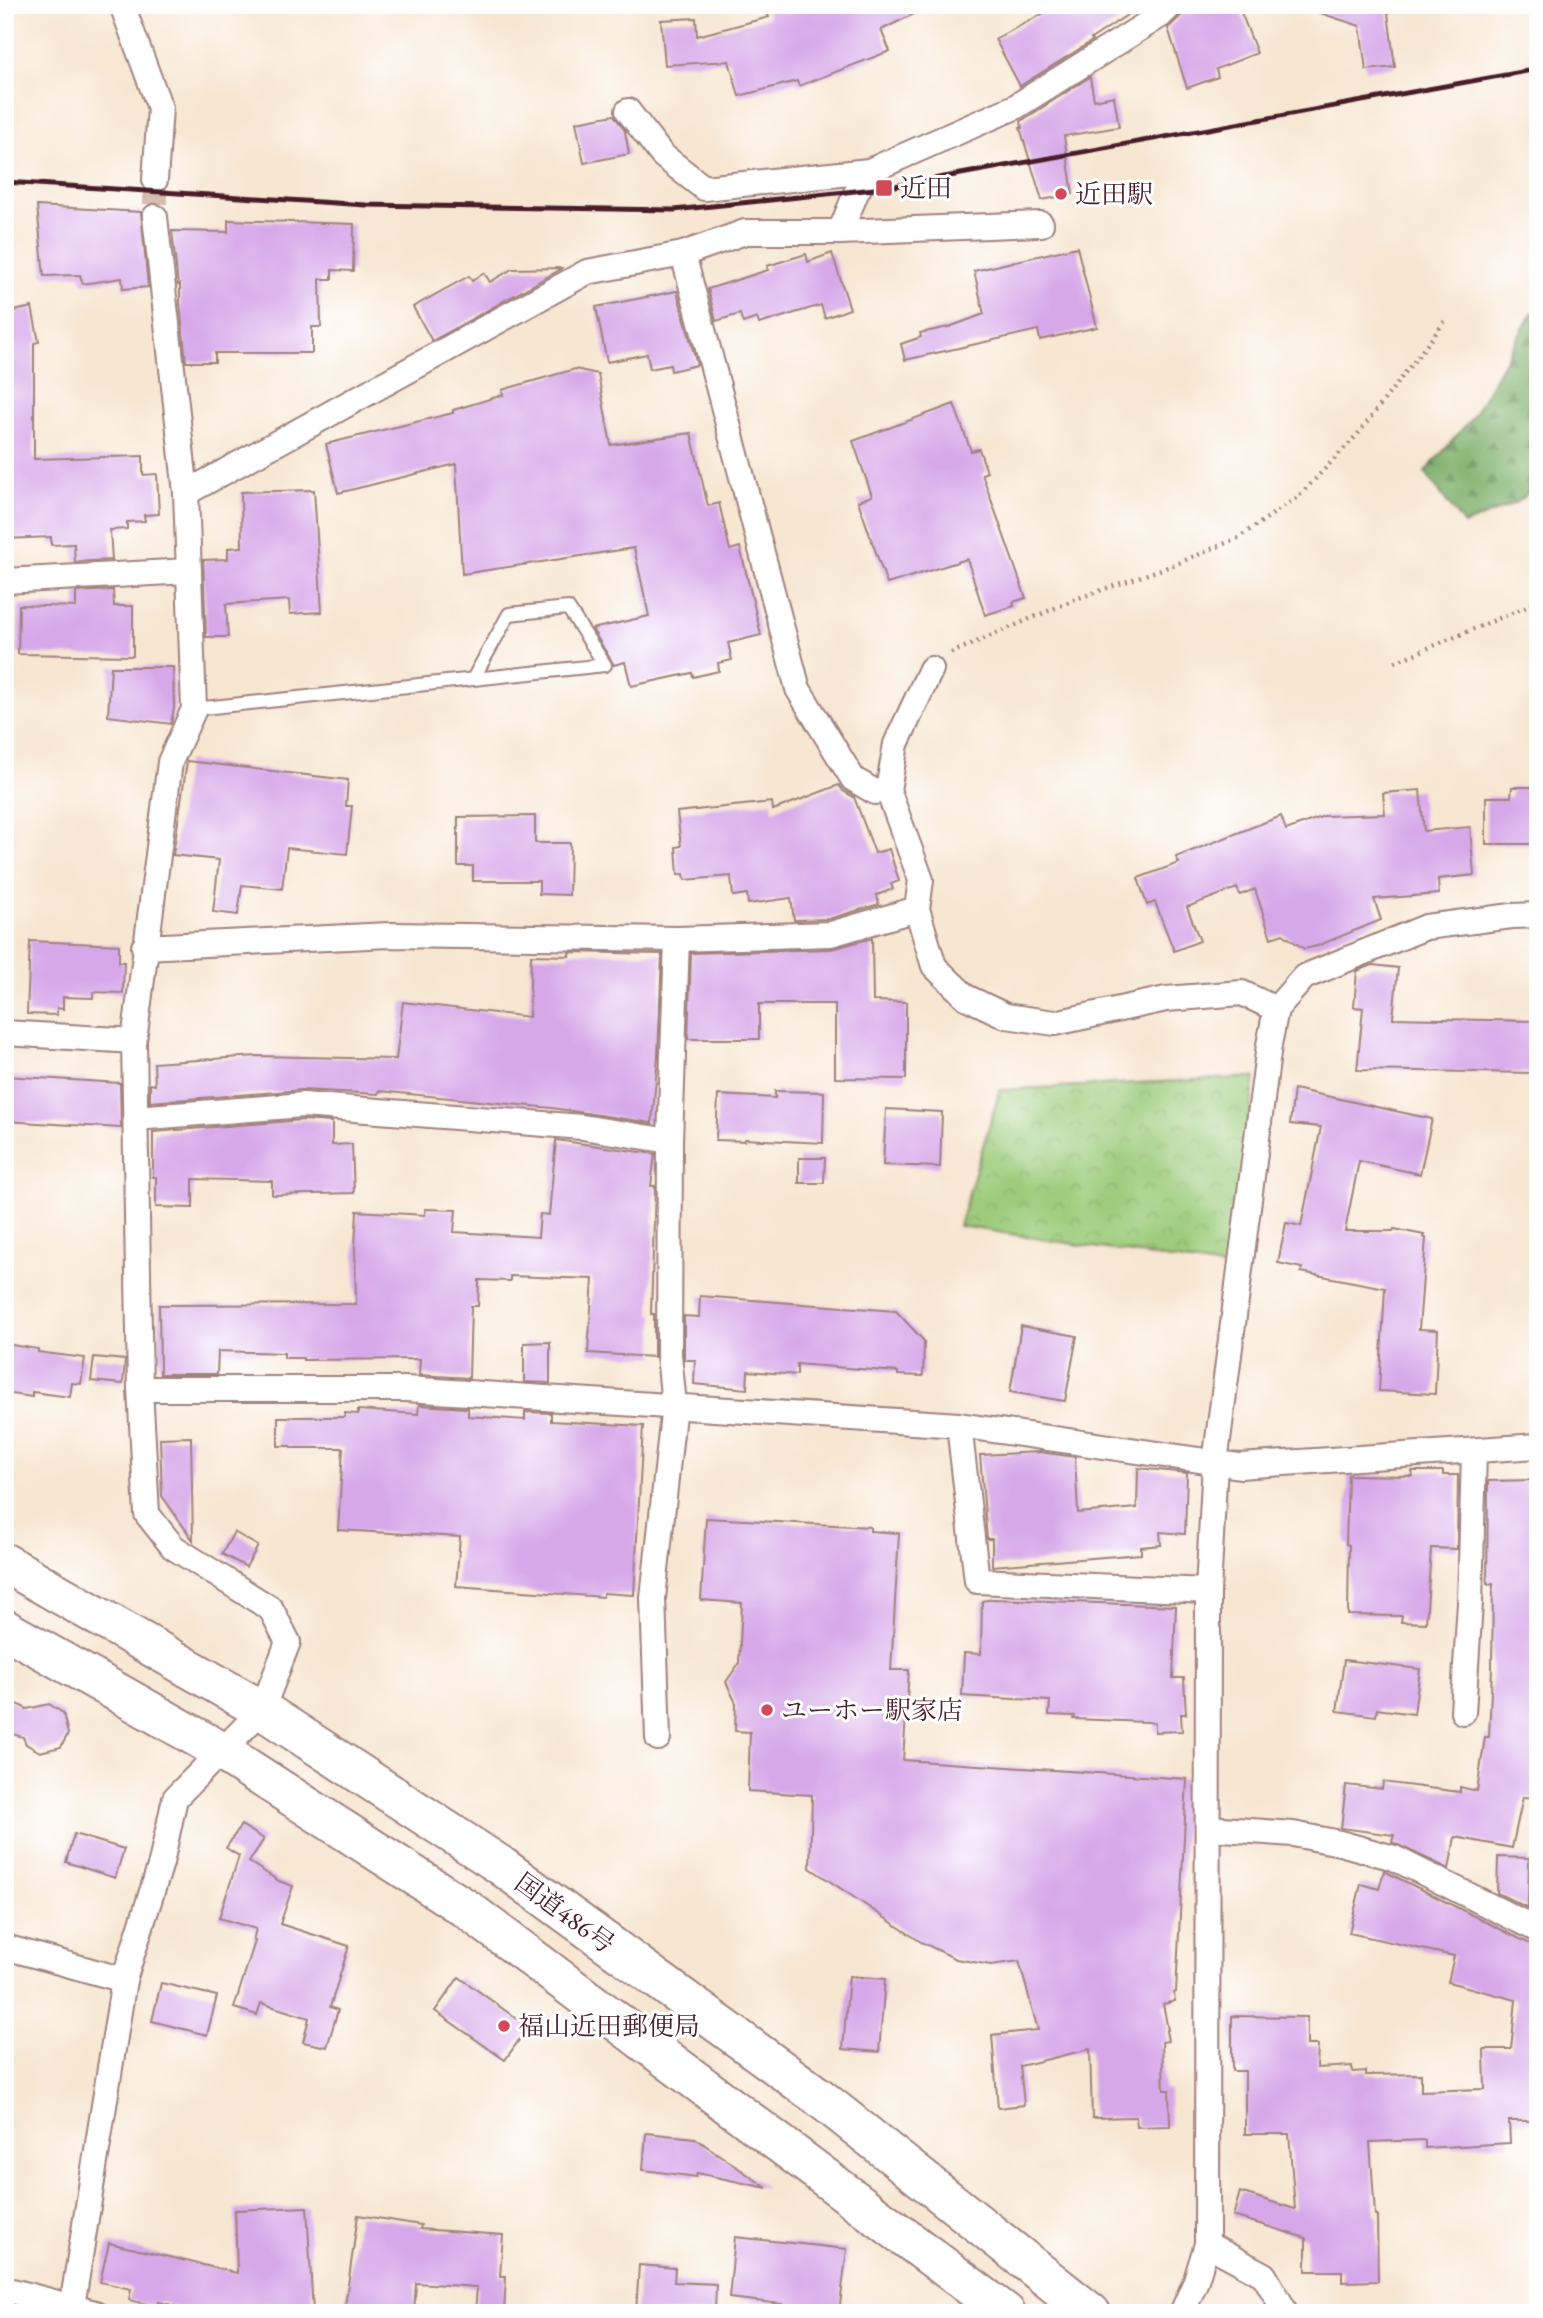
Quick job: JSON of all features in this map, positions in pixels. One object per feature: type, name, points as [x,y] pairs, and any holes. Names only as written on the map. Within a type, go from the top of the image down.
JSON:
[{"type":"highway","name":"国道486号","points":[[5,1563],[262,1710],[500,1865],[819,2097],[1091,2313]]},
{"type":"highway","name":"国道486号","points":[[5,1629],[221,1751],[468,1910],[1006,2313]]},
{"type":"street","points":[[122,5],[160,108],[155,180]]},
{"type":"street","points":[[628,111],[662,155],[704,188],[869,171],[1016,107],[1161,15],[1171,5]]},
{"type":"street","points":[[840,232],[856,193],[869,171]]},
{"type":"street","points":[[5,2289],[80,2310],[124,1980],[161,1863],[175,1798],[262,1710],[288,1642],[271,1609],[173,1547],[147,1514],[140,1389],[134,1041],[170,762],[194,709],[186,493],[155,217]]},
{"type":"street","points":[[186,493],[587,272],[683,254],[745,232],[840,232],[1041,223]]},
{"type":"street","points":[[683,254],[798,689],[853,779],[875,792],[888,790]]},
{"type":"street","points":[[5,581],[189,571]]},
{"type":"street","points":[[931,669],[896,744],[888,790],[921,880],[917,909],[934,966],[966,997],[1006,1016],[1055,1023],[1166,999],[1242,993],[1276,1009]]},
{"type":"street","points":[[145,947],[389,935],[677,939],[831,934],[917,909]]},
{"type":"street","points":[[1182,2313],[1207,2244],[1209,1591],[1216,1463],[1269,1045],[1276,1009],[1304,977],[1426,927],[1538,915]]},
{"type":"street","points":[[658,1738],[653,1598],[674,1405],[669,1355],[670,1141],[677,939]]},
{"type":"street","points":[[5,1033],[134,1041]]},
{"type":"street","points":[[135,1118],[303,1105],[582,1127],[670,1141]]},
{"type":"street","points":[[140,1389],[406,1389],[960,1424],[1240,1466],[1538,1446]]},
{"type":"street","points":[[960,1424],[977,1581],[1209,1591]]},
{"type":"street","points":[[1464,1712],[1474,1451]]},
{"type":"street","points":[[1208,1828],[1293,1834],[1340,1843],[1394,1858],[1538,1930]]},
{"type":"street","points":[[5,1947],[124,1980]]},
{"type":"street","points":[[1207,2244],[1264,2275],[1286,2313]]},
{"type":"lane","points":[[194,709],[605,665],[568,608],[509,614],[473,679]]},
{"type":"path","points":[[931,669],[954,650],[1076,599],[1175,564],[1238,538],[1299,496],[1350,443],[1444,321]]},
{"type":"path","points":[[1395,662],[1538,602]]},
{"type":"green space","points":[[1538,312],[1538,484],[1516,503],[1464,525],[1425,472],[1472,418],[1532,313]]},
{"type":"green space","points":[[1255,1077],[1229,1268],[959,1226],[1000,1090]]},
{"type":"building","points":[[764,5],[932,5],[881,30],[890,51],[799,86],[797,81],[739,96],[729,61],[665,65],[661,20],[696,18],[697,36],[769,17]]},
{"type":"building","points":[[1059,5],[1142,5],[1091,39],[1092,41],[1020,86],[995,39]]},
{"type":"building","points":[[1185,5],[1238,5],[1257,53],[1216,69],[1218,77],[1187,88],[1168,28],[1182,15]]},
{"type":"building","points":[[1311,5],[1387,5],[1395,67],[1366,70],[1360,26],[1311,10]]},
{"type":"building","points":[[1090,77],[1094,100],[1114,96],[1119,127],[1064,136],[1073,194],[1042,200],[1020,128],[1021,121]]},
{"type":"building","points":[[614,115],[625,131],[629,154],[584,163],[576,122]]},
{"type":"building","points":[[37,206],[141,212],[148,287],[123,289],[122,278],[83,284],[80,275],[44,276]]},
{"type":"building","points":[[228,220],[354,224],[353,271],[332,270],[332,279],[320,279],[321,327],[312,327],[312,353],[215,353],[215,362],[186,362],[180,284],[178,285],[172,231],[228,232]]},
{"type":"building","points":[[1077,247],[1097,327],[1040,340],[1038,330],[905,360],[901,344],[921,337],[920,333],[949,327],[984,314],[974,271]]},
{"type":"building","points":[[832,253],[850,309],[825,318],[821,305],[759,324],[757,318],[743,323],[740,314],[716,321],[708,289],[768,270],[767,266],[806,254],[808,262]]},
{"type":"building","points":[[563,268],[432,341],[413,307],[469,276],[472,281],[484,273],[490,282],[512,269]]},
{"type":"building","points":[[677,291],[697,365],[671,371],[670,365],[650,369],[647,354],[607,362],[596,307]]},
{"type":"building","points":[[32,307],[39,342],[34,343],[34,459],[143,456],[143,475],[157,474],[159,514],[144,515],[145,521],[127,522],[127,529],[110,530],[112,560],[75,562],[74,544],[51,545],[51,537],[5,539],[5,313]]},
{"type":"building","points":[[575,369],[598,374],[611,445],[691,433],[708,506],[719,503],[730,550],[740,547],[761,635],[728,643],[732,660],[718,663],[719,671],[693,677],[692,673],[631,686],[625,662],[614,665],[592,629],[649,616],[634,548],[462,574],[456,464],[338,493],[326,444],[453,413],[453,410],[503,395],[502,390]]},
{"type":"building","points":[[954,404],[971,451],[979,449],[987,472],[982,474],[1026,598],[1013,602],[1014,606],[985,615],[967,559],[887,584],[858,501],[872,496],[853,441]]},
{"type":"building","points":[[314,490],[322,612],[290,614],[289,600],[226,604],[228,637],[206,637],[203,560],[228,559],[228,548],[242,547],[241,492]]},
{"type":"building","points":[[113,590],[114,606],[133,606],[133,656],[18,654],[19,605],[76,607],[76,592]]},
{"type":"building","points":[[111,667],[173,667],[174,708],[171,724],[108,716]]},
{"type":"building","points":[[187,761],[348,780],[346,806],[352,806],[347,854],[287,848],[282,889],[242,885],[238,915],[213,912],[219,860],[173,855]]},
{"type":"building","points":[[839,785],[843,791],[854,797],[875,853],[889,849],[899,881],[891,884],[893,889],[877,895],[879,904],[829,919],[794,920],[791,898],[748,904],[747,894],[733,896],[731,876],[685,880],[684,874],[678,875],[676,847],[681,846],[677,812],[772,802],[773,810]]},
{"type":"building","points":[[1512,787],[1538,787],[1538,844],[1486,844],[1486,797],[1511,797]]},
{"type":"building","points":[[1420,790],[1424,831],[1470,827],[1474,875],[1438,879],[1439,894],[1374,899],[1381,920],[1304,949],[1283,934],[1271,938],[1255,889],[1240,895],[1237,888],[1187,907],[1200,941],[1174,951],[1155,902],[1147,905],[1138,878],[1179,863],[1176,857],[1281,816],[1286,830],[1324,816],[1385,814],[1383,793]]},
{"type":"building","points":[[535,816],[535,843],[570,843],[569,895],[539,894],[539,881],[473,881],[473,866],[458,866],[458,817]]},
{"type":"building","points":[[872,938],[873,1001],[906,1002],[906,1079],[835,1078],[835,1004],[759,1004],[759,1039],[688,1039],[691,953],[831,949]]},
{"type":"building","points":[[30,941],[119,945],[119,962],[124,962],[123,993],[93,992],[93,998],[63,997],[63,1009],[57,1008],[57,1015],[27,1014]]},
{"type":"building","points":[[569,952],[662,954],[652,1123],[552,1108],[379,1091],[378,1094],[302,1090],[150,1102],[150,1084],[155,1085],[154,1063],[257,1056],[396,1059],[403,1002],[529,1017],[531,955],[569,956]]},
{"type":"building","points":[[1373,965],[1398,968],[1393,1018],[1538,1021],[1538,1073],[1357,1070],[1363,1008],[1354,1007],[1357,971]]},
{"type":"building","points":[[5,1076],[120,1083],[121,1128],[5,1121]]},
{"type":"building","points":[[1294,1089],[1432,1119],[1420,1174],[1359,1161],[1345,1231],[1394,1229],[1424,1235],[1426,1238],[1419,1329],[1438,1330],[1435,1394],[1379,1391],[1385,1288],[1301,1272],[1302,1268],[1278,1263],[1286,1223],[1301,1226],[1321,1127],[1290,1124]]},
{"type":"building","points":[[775,1091],[824,1092],[823,1143],[716,1140],[718,1095],[775,1098]]},
{"type":"building","points":[[886,1109],[942,1112],[940,1167],[883,1165]]},
{"type":"building","points":[[303,1120],[332,1122],[332,1145],[352,1144],[354,1193],[272,1195],[272,1181],[193,1179],[193,1208],[156,1207],[153,1132]]},
{"type":"building","points":[[556,1140],[655,1154],[651,1186],[655,1186],[651,1314],[654,1314],[654,1357],[588,1353],[593,1279],[510,1276],[510,1281],[479,1280],[478,1306],[471,1306],[469,1378],[419,1375],[420,1359],[303,1360],[284,1358],[284,1353],[218,1351],[217,1374],[160,1374],[159,1305],[356,1304],[357,1211],[425,1215],[425,1209],[456,1210],[454,1232],[538,1237],[540,1214],[549,1215]]},
{"type":"building","points":[[799,1158],[825,1158],[824,1183],[799,1183]]},
{"type":"building","points":[[700,1296],[896,1311],[924,1341],[923,1376],[797,1364],[797,1375],[748,1371],[747,1389],[694,1384],[695,1360],[684,1360],[684,1316],[699,1317]]},
{"type":"building","points":[[1021,1326],[1077,1336],[1065,1401],[1010,1392]]},
{"type":"building","points":[[550,1342],[550,1383],[524,1382],[524,1343]]},
{"type":"building","points":[[5,1344],[38,1349],[38,1352],[85,1358],[81,1384],[72,1383],[70,1397],[32,1392],[32,1397],[5,1393]]},
{"type":"building","points":[[94,1357],[125,1360],[123,1384],[91,1381]]},
{"type":"building","points":[[419,1405],[468,1408],[468,1416],[525,1420],[525,1412],[551,1413],[551,1421],[643,1426],[634,1595],[603,1593],[603,1597],[456,1586],[460,1537],[338,1530],[343,1448],[278,1446],[278,1417],[345,1417],[345,1413],[358,1414],[358,1410],[418,1414]]},
{"type":"building","points":[[191,1437],[193,1540],[162,1496],[160,1438]]},
{"type":"building","points":[[1040,1452],[1075,1457],[1078,1513],[1137,1508],[1138,1468],[1187,1473],[1185,1534],[1160,1532],[1161,1545],[1141,1547],[1141,1554],[992,1566],[992,1539],[987,1539],[980,1455]]},
{"type":"building","points":[[1412,1471],[1443,1471],[1443,1475],[1458,1475],[1457,1549],[1431,1548],[1426,1623],[1401,1622],[1402,1616],[1348,1615],[1348,1475],[1413,1476]]},
{"type":"building","points":[[1535,1480],[1531,1679],[1538,1679],[1538,1798],[1523,1797],[1512,1848],[1455,1837],[1449,1869],[1392,1842],[1394,1835],[1341,1828],[1346,1785],[1382,1789],[1383,1782],[1460,1792],[1460,1787],[1477,1791],[1485,1737],[1489,1737],[1492,1668],[1493,1584],[1487,1584],[1488,1481]]},
{"type":"building","points":[[706,1518],[870,1527],[870,1531],[899,1533],[891,1670],[909,1670],[903,1760],[1187,1779],[1176,1992],[1175,2001],[1163,2004],[1168,2030],[1168,2041],[1162,2042],[1164,2090],[1169,2090],[1170,2126],[1137,2127],[1136,2117],[1092,2118],[1090,2049],[1020,2066],[1024,2105],[998,2108],[992,2035],[1038,2030],[1019,1961],[991,1965],[956,1959],[921,1942],[810,1868],[812,1795],[748,1791],[750,1732],[735,1731],[736,1703],[726,1682],[739,1663],[742,1603],[701,1600]]},
{"type":"building","points":[[234,1532],[258,1546],[246,1567],[222,1554]]},
{"type":"building","points":[[993,1599],[1176,1606],[1173,1678],[1184,1678],[1186,1714],[1181,1714],[1182,1731],[1155,1732],[1155,1723],[1148,1722],[1074,1719],[1075,1716],[1049,1715],[1050,1701],[962,1696],[964,1653],[981,1654],[982,1601]]},
{"type":"building","points":[[1344,1660],[1420,1669],[1414,1714],[1377,1709],[1376,1716],[1337,1711]]},
{"type":"building","points":[[5,1698],[27,1709],[49,1704],[63,1713],[68,1734],[61,1747],[40,1752],[26,1744],[23,1737],[5,1732]]},
{"type":"building","points":[[241,1825],[264,1839],[249,1862],[279,1881],[293,1886],[280,1924],[349,1946],[330,2007],[338,2010],[327,2047],[303,2042],[309,2018],[261,2003],[257,2015],[234,2008],[255,1941],[256,1929],[219,1918],[239,1856],[226,1848]]},
{"type":"building","points":[[74,1834],[124,1849],[115,1878],[66,1862]]},
{"type":"building","points":[[1498,1857],[1529,1858],[1528,1908],[1497,1893]]},
{"type":"building","points":[[1384,1871],[1528,1943],[1538,1945],[1538,2121],[1509,2121],[1510,2143],[1425,2148],[1425,2140],[1370,2142],[1377,2215],[1378,2281],[1342,2282],[1342,2271],[1306,2271],[1306,2238],[1233,2216],[1240,2192],[1295,2209],[1289,2134],[1245,2134],[1245,2071],[1232,2071],[1232,2016],[1307,2017],[1307,2045],[1318,2045],[1317,2068],[1352,2066],[1353,2072],[1366,2071],[1366,2075],[1421,2074],[1421,2091],[1485,2089],[1484,2049],[1511,2049],[1516,2000],[1448,1982],[1454,1956],[1349,1933],[1361,1884],[1379,1889]]},
{"type":"building","points":[[849,1976],[885,1979],[879,2052],[843,2049]]},
{"type":"building","points":[[459,1977],[528,2027],[505,2060],[435,2011]]},
{"type":"building","points":[[161,1983],[217,1996],[207,2035],[152,2021]]},
{"type":"building","points":[[646,2133],[695,2138],[767,2188],[697,2173],[696,2177],[643,2170]]},
{"type":"building","points":[[307,2207],[313,2313],[204,2313],[159,2302],[158,2307],[129,2300],[131,2289],[100,2282],[109,2243],[237,2273],[235,2210]]},
{"type":"building","points":[[358,2215],[421,2225],[420,2229],[503,2235],[500,2276],[506,2276],[504,2313],[475,2313],[477,2287],[416,2283],[414,2313],[344,2313]]},
{"type":"building","points":[[735,2237],[847,2249],[839,2313],[809,2313],[781,2309],[782,2304],[729,2298]]},
{"type":"building","points":[[639,2265],[675,2268],[674,2282],[716,2284],[715,2313],[636,2313]]},
{"type":"tunnel","points":[[155,180],[155,217]]},
{"type":"railway","points":[[5,182],[366,205],[674,210],[884,188],[1538,69]]},
{"type":"place","name":"近田","points":[[884,188]]},
{"type":"place","name":"近田駅","points":[[1061,194]]},
{"type":"place","name":"ユーホー駅家店","points":[[767,1710]]},
{"type":"place","name":"福山近田郵便局","points":[[504,2026]]}]
